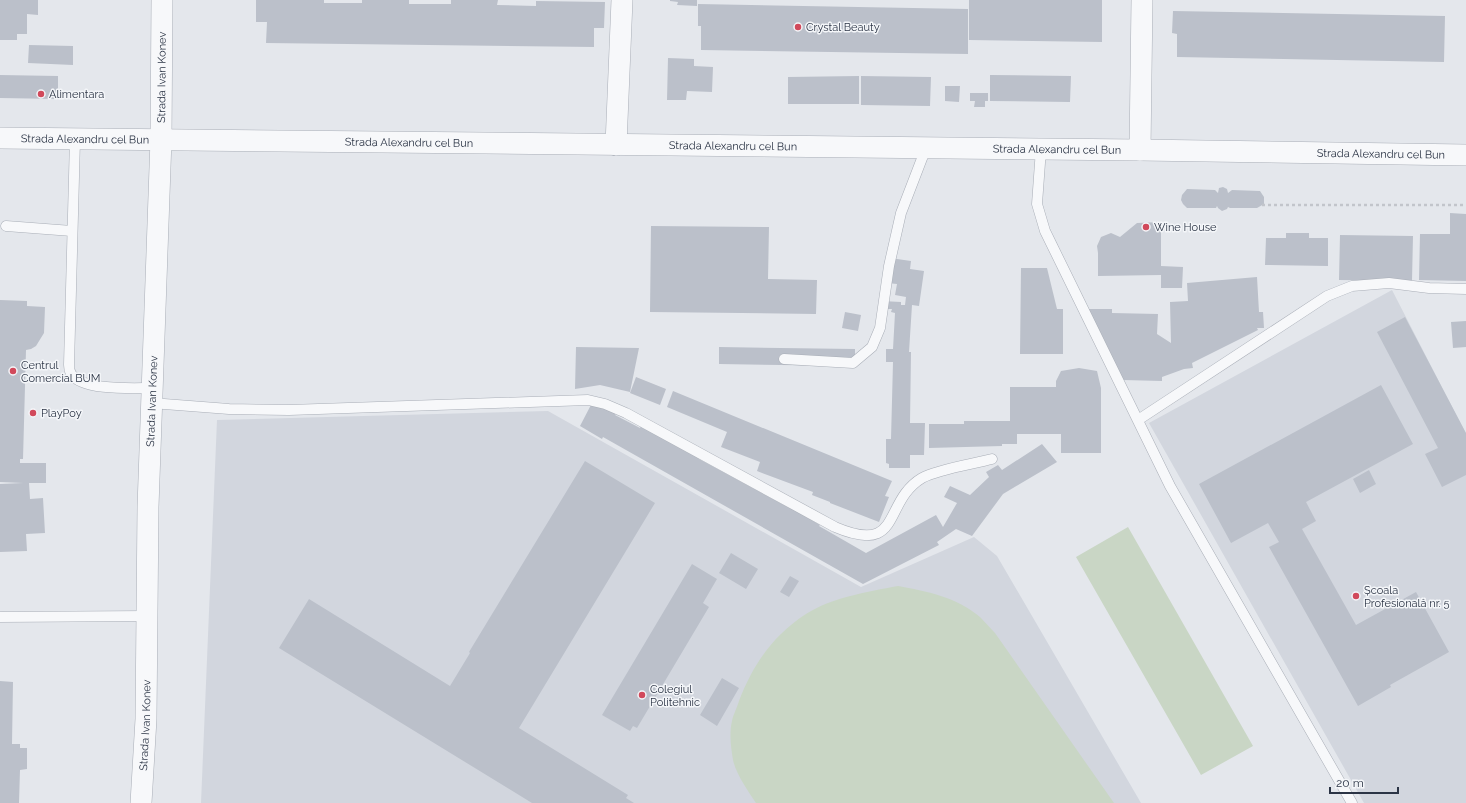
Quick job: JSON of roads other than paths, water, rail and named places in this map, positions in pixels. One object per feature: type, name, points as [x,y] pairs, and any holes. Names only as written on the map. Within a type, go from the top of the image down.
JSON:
[{"type":"street","name":"Strada Ivan Konev","points":[[141,803],[146,719],[148,507],[161,139],[162,0]]},
{"type":"street","points":[[616,145],[622,0]]},
{"type":"street","points":[[1140,150],[1142,0]]},
{"type":"street","name":"Strada Alexandru cel Bun","points":[[0,138],[1140,150],[1466,155]]},
{"type":"lane","points":[[75,139],[69,365],[71,374],[82,382],[94,386],[229,409],[355,409],[469,403],[588,400],[606,404],[626,413],[835,527],[852,534],[865,536],[874,535],[884,528],[891,519],[902,499],[911,487],[921,478],[933,473],[992,459]]},
{"type":"lane","points":[[784,358],[853,363],[872,347],[880,328],[889,266],[900,213],[926,148]]},
{"type":"lane","points":[[1041,149],[1037,204],[1045,231],[1170,486],[1352,803]]},
{"type":"lane","points":[[6,226],[72,231]]},
{"type":"lane","points":[[1138,420],[1327,296],[1352,286],[1389,283],[1429,288],[1466,289]]},
{"type":"lane","points":[[0,617],[147,616]]},
{"type":"place","name":"Crystal Beauty","points":[[798,27]]},
{"type":"place","name":"Alimentara","points":[[41,94]]},
{"type":"place","name":"Wine House","points":[[1146,227]]},
{"type":"place","name":"Centrul Comercial BUM","points":[[13,371]]},
{"type":"place","name":"PlayPoy","points":[[33,413]]},
{"type":"place","name":"Școala Profesională nr. 5","points":[[1356,596]]},
{"type":"place","name":"Colegiul Politehnic","points":[[642,695]]}]
